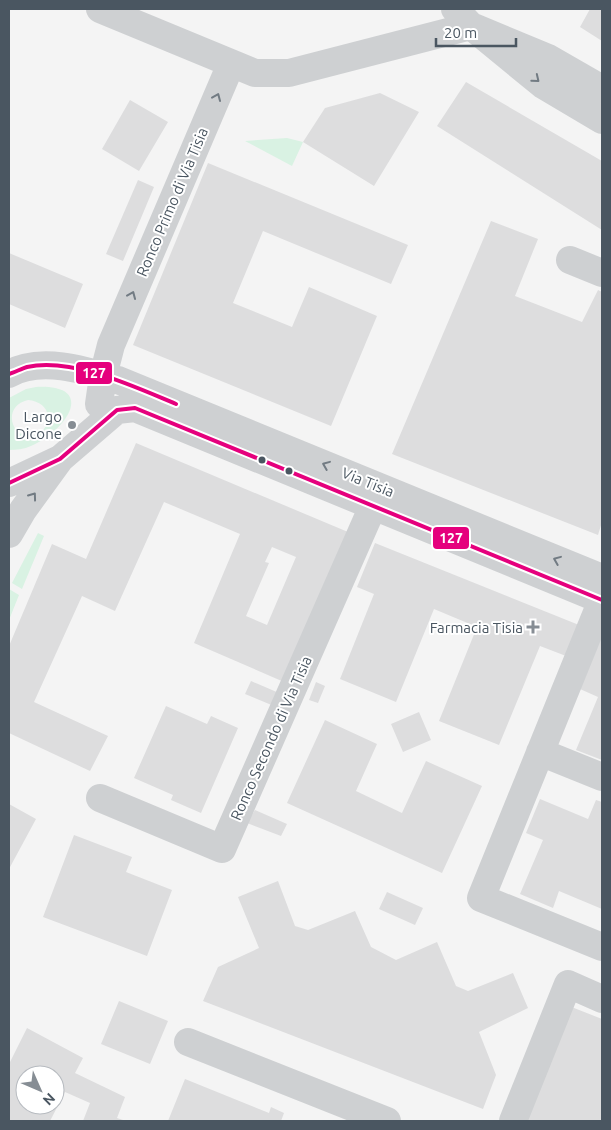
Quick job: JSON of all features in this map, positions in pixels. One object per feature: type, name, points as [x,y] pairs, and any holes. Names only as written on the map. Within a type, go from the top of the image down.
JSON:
[{"type":"street","points":[[100,9],[255,73],[289,73],[463,18],[548,58],[602,89]]},
{"type":"street","points":[[463,18],[543,85],[602,120]]},
{"type":"street","name":"Ronco Primo di Via Tisia","points":[[69,450],[94,419],[113,340],[231,64]]},
{"type":"street","points":[[570,260],[602,273]]},
{"type":"street","points":[[9,374],[34,366],[57,365],[103,376],[134,397],[69,450],[23,510],[9,534]]},
{"type":"street","points":[[74,370],[89,380],[96,392],[99,404]]},
{"type":"street","name":"Via Tisia","points":[[134,397],[373,506],[602,593]]},
{"type":"street","name":"Via Tisia","points":[[134,397],[602,593]]},
{"type":"street","points":[[15,477],[69,450]]},
{"type":"street","name":"Ronco Secondo di Via Tisia","points":[[100,798],[222,849],[373,506]]},
{"type":"street","points":[[602,593],[481,898],[602,947]]},
{"type":"street","points":[[540,752],[602,777]]},
{"type":"street","points":[[514,1121],[568,984],[602,999]]},
{"type":"street","points":[[188,1042],[387,1121]]},
{"type":"green space","points":[[287,138],[303,142],[292,166],[245,141]]},
{"type":"green space","points":[[36,387],[55,388],[67,393],[71,401],[70,410],[64,420],[44,439],[26,448],[9,450],[9,398],[26,389]],"holes":[[[28,400],[44,407],[48,418],[41,432],[37,435],[28,436],[21,434],[16,429],[12,416],[14,409],[19,404]]]},
{"type":"green space","points":[[38,533],[44,536],[22,589],[12,583]]},
{"type":"green space","points":[[9,589],[19,595],[9,620]]},
{"type":"building","points":[[590,9],[602,9],[602,41],[580,27]]},
{"type":"building","points":[[466,82],[602,161],[602,230],[437,126]]},
{"type":"building","points":[[380,93],[419,112],[374,186],[303,142],[325,108]]},
{"type":"building","points":[[130,100],[168,122],[139,171],[102,149]]},
{"type":"building","points":[[208,163],[408,245],[391,284],[263,231],[233,303],[292,327],[309,287],[377,316],[331,426],[133,345]]},
{"type":"building","points":[[138,180],[154,187],[123,261],[106,254]]},
{"type":"building","points":[[491,221],[538,239],[515,296],[582,322],[598,290],[602,292],[602,522],[598,535],[392,454]]},
{"type":"building","points":[[9,253],[83,284],[65,328],[9,304]]},
{"type":"building","points":[[136,443],[348,532],[284,682],[194,643],[240,534],[164,502],[115,611],[82,596],[34,702],[108,736],[90,771],[9,733],[9,646],[52,544],[86,559]],"holes":[[[272,547],[296,557],[267,625],[246,616],[269,563],[265,562]]]},
{"type":"building","points":[[375,543],[579,625],[566,656],[540,646],[499,745],[439,721],[477,627],[434,609],[396,702],[340,679],[374,594],[357,587]]},
{"type":"building","points":[[602,636],[602,760],[576,750],[598,697],[580,689]]},
{"type":"building","points":[[251,681],[279,693],[274,706],[245,694]]},
{"type":"building","points":[[316,682],[325,686],[318,703],[309,700]]},
{"type":"building","points":[[166,706],[207,724],[211,716],[238,728],[201,813],[171,800],[173,795],[134,778]]},
{"type":"building","points":[[419,712],[431,740],[403,752],[391,724]]},
{"type":"building","points":[[325,720],[377,744],[356,791],[402,813],[426,761],[482,786],[442,873],[287,803]]},
{"type":"building","points":[[540,799],[588,819],[596,800],[602,802],[602,909],[559,891],[553,908],[520,894],[543,840],[526,833]]},
{"type":"building","points":[[9,804],[36,819],[9,869]]},
{"type":"building","points":[[255,810],[287,824],[281,836],[247,823]]},
{"type":"building","points":[[74,835],[132,857],[126,872],[172,890],[147,956],[43,917]]},
{"type":"building","points":[[278,881],[295,926],[308,930],[355,911],[371,947],[396,960],[437,942],[456,986],[468,991],[513,973],[528,1008],[479,1032],[496,1075],[483,1109],[203,1001],[218,967],[259,948],[238,897]]},
{"type":"building","points":[[387,892],[423,908],[415,925],[379,909]]},
{"type":"building","points":[[119,1001],[168,1021],[150,1064],[101,1044]]},
{"type":"building","points":[[569,1006],[602,1019],[602,1121],[522,1121]]},
{"type":"building","points":[[27,1028],[83,1058],[75,1073],[125,1097],[117,1118],[126,1121],[83,1121],[90,1103],[65,1092],[65,1065],[15,1065],[15,1115],[53,1115],[50,1121],[9,1121],[9,1064]]},
{"type":"building","points":[[185,1079],[269,1113],[271,1107],[284,1113],[281,1121],[168,1121]]},
{"type":"transit line","name":"127","points":[[9,374],[27,367],[45,365],[64,366],[103,375],[176,404]]},
{"type":"transit line","name":"127","points":[[9,483],[60,459],[117,410],[135,408],[602,600]]},
{"type":"place","name":"Largo Dicone","points":[[72,425]]},
{"type":"place","name":"Farmacia Tisia","points":[[533,627]]}]
